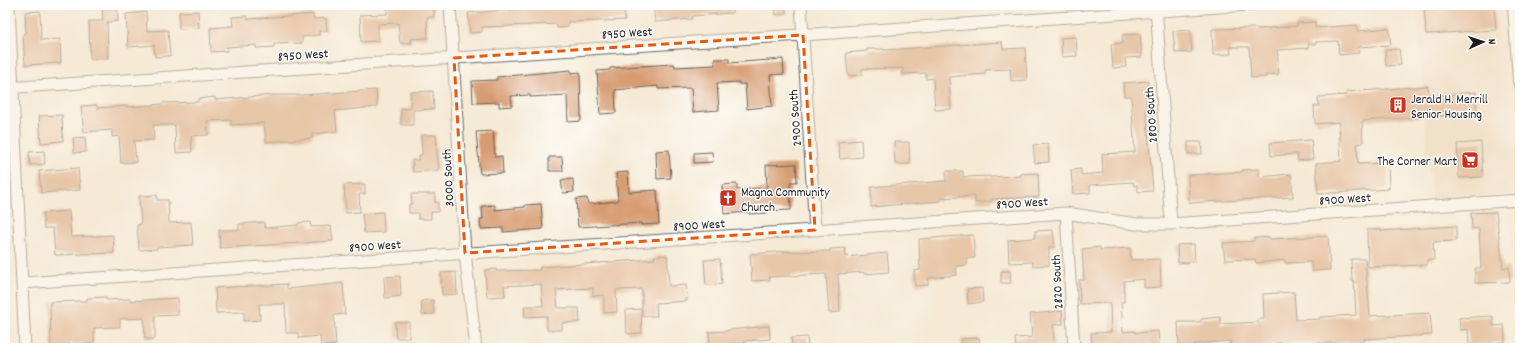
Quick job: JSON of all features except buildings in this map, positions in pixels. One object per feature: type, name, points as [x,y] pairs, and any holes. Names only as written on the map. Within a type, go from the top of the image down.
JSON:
[{"type":"street","points":[[9,5],[9,88],[25,348]]},
{"type":"street","name":"3000 South","points":[[450,5],[465,254],[476,348]]},
{"type":"street","name":"2900 South","points":[[801,5],[815,230]]},
{"type":"street","name":"8950 West","points":[[9,88],[803,35],[1157,8],[1250,5]]},
{"type":"street","name":"2800 South","points":[[1157,8],[1171,224]]},
{"type":"street","points":[[1517,13],[1520,81]]},
{"type":"street","name":"8900 West","points":[[22,283],[1066,214],[1136,224],[1171,224],[1520,200]]},
{"type":"street","name":"2820 South","points":[[1066,214],[1074,348]]},
{"type":"highlighted area","points":[[803,35],[815,230],[465,253],[454,58]]},
{"type":"shaded area","points":[[1417,5],[1520,5],[1520,344],[1508,194],[1431,201]]},
{"type":"place","name":"Jerald H. Merrill Senior Housing","points":[[1398,105]]},
{"type":"place","name":"The Corner Mart","points":[[1470,160]]},
{"type":"place","name":"Magna Community Church","points":[[728,198]]}]
